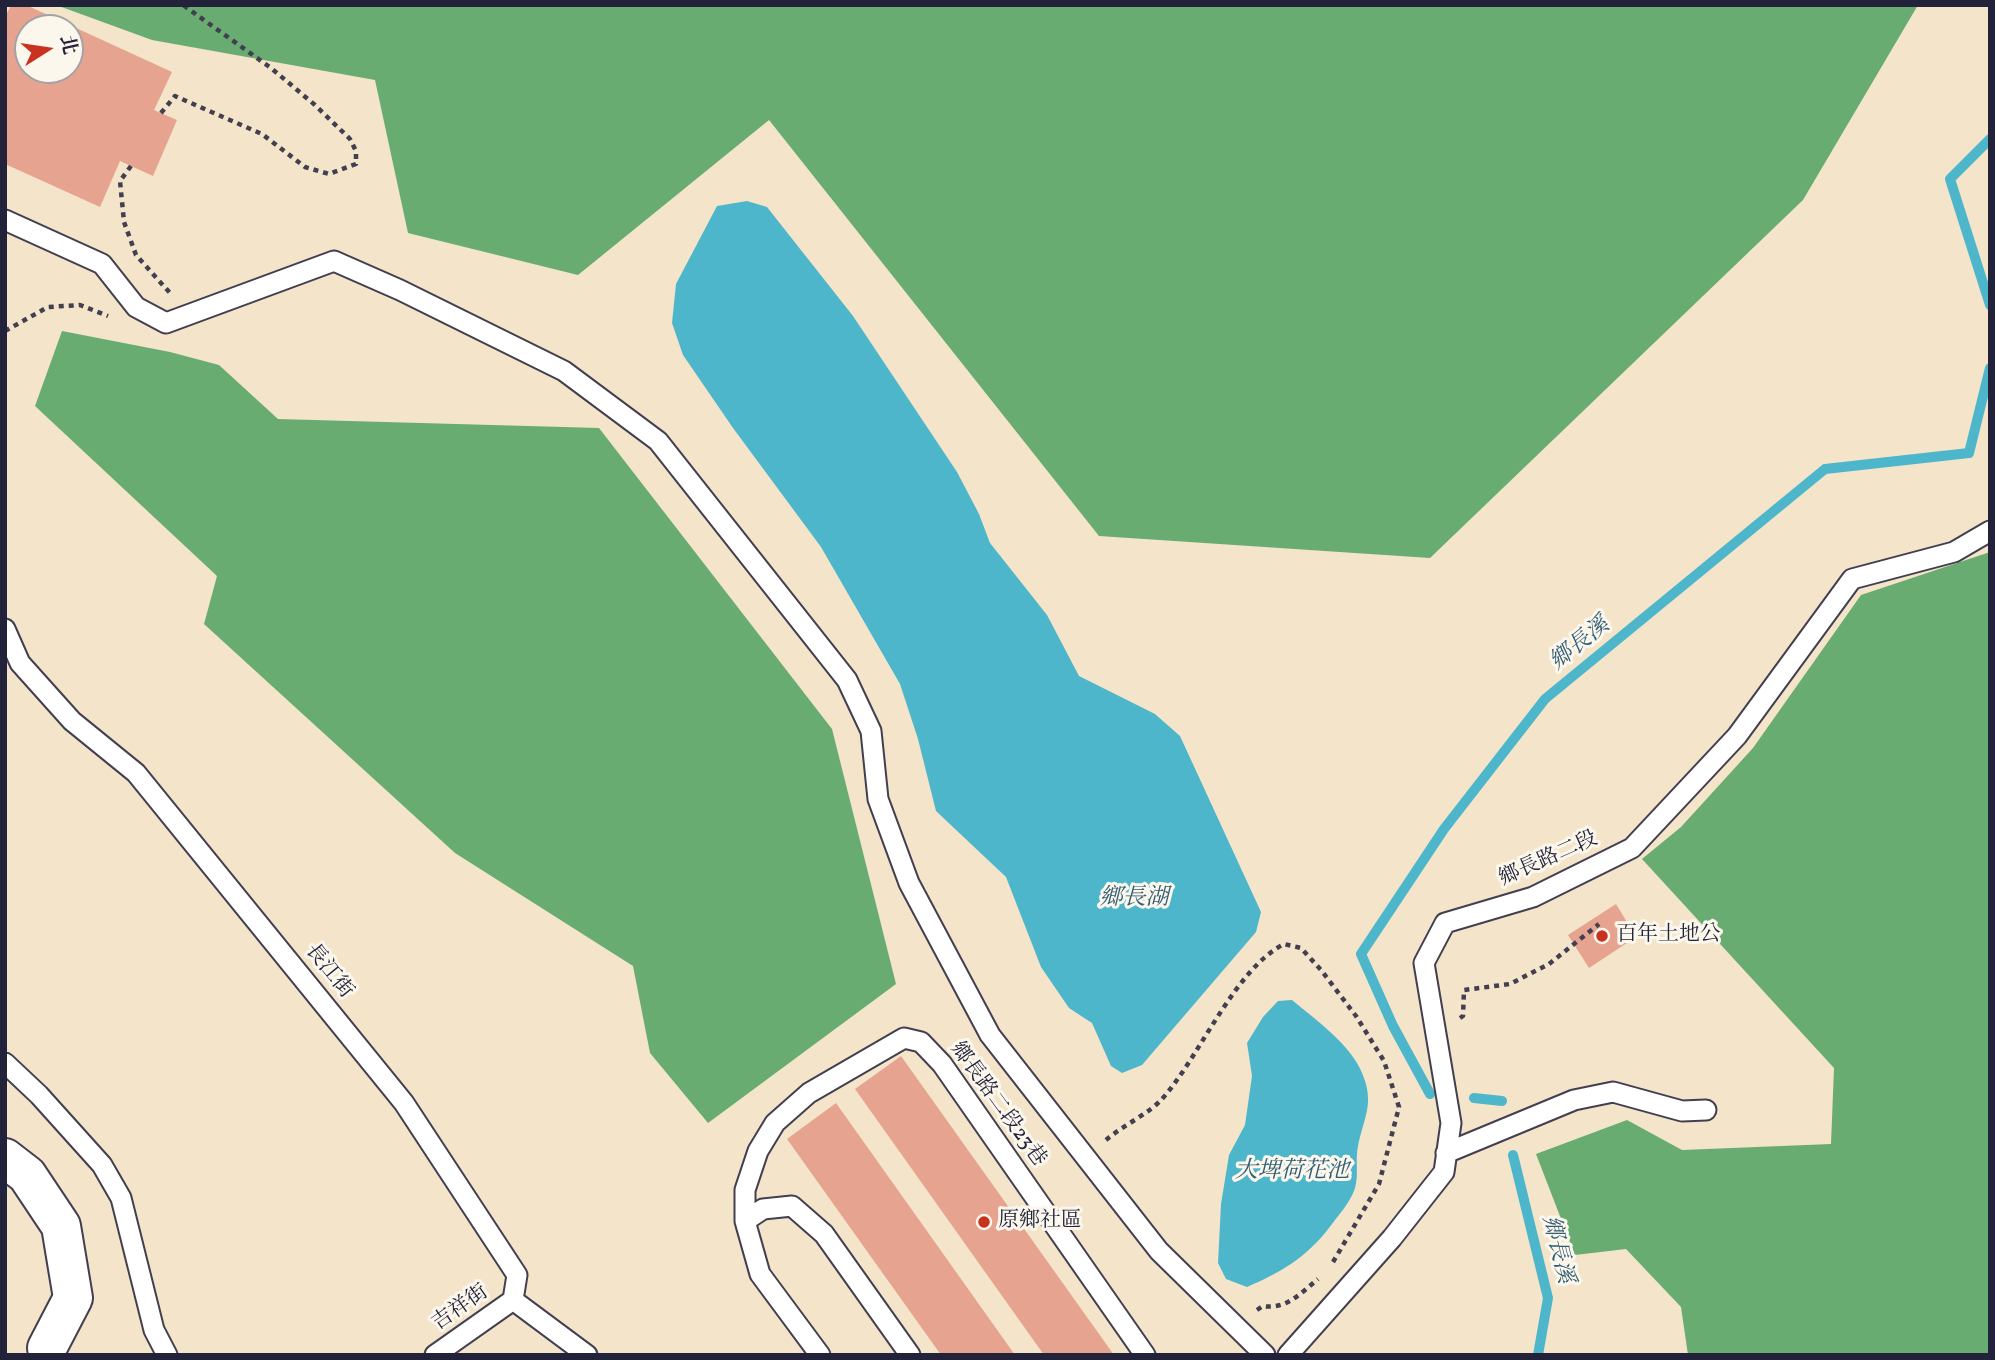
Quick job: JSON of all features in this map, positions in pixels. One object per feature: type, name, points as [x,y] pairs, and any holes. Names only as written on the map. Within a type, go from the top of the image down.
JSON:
[{"type":"highway","points":[[5,1158],[27,1175],[61,1226],[73,1298],[47,1348]]},
{"type":"lane","points":[[5,220],[102,264],[136,307],[166,323],[334,261],[400,290],[564,372],[658,441],[847,680],[871,730],[878,799],[909,883],[990,1035],[1159,1251],[1265,1355]]},
{"type":"lane","name":"鄉長路二段","points":[[1288,1355],[1392,1238],[1444,1172],[1451,1123],[1424,963],[1446,923],[1533,897],[1632,848],[1737,736],[1852,579],[1954,552],[1990,531]]},
{"type":"lane","name":"長江街","points":[[5,629],[20,663],[72,721],[136,773],[404,1103],[517,1275],[513,1300]]},
{"type":"lane","name":"鄉長路二段23巷","points":[[820,1355],[760,1275],[745,1221],[746,1190],[758,1151],[775,1123],[809,1093],[904,1038],[921,1042],[942,1064],[1145,1355]]},
{"type":"lane","points":[[5,1063],[39,1095],[102,1165],[121,1198],[154,1330],[167,1355]]},
{"type":"lane","points":[[1446,1153],[1574,1100],[1613,1092],[1682,1111],[1706,1110]]},
{"type":"lane","points":[[745,1221],[763,1209],[792,1206],[824,1234],[911,1355]]},
{"type":"lane","points":[[513,1300],[587,1355]]},
{"type":"lane","name":"吉祥街","points":[[435,1355],[513,1300]]},
{"type":"path","points":[[161,113],[175,96],[262,134],[306,167],[329,174],[356,164],[356,151],[350,139],[314,105],[271,68],[183,5]]},
{"type":"path","points":[[131,166],[120,181],[124,222],[136,255],[191,313]]},
{"type":"path","points":[[5,331],[48,307],[80,305],[115,320],[151,326],[166,323]]},
{"type":"path","points":[[1436,1034],[1462,1016],[1464,990],[1510,984],[1549,964],[1599,924]]},
{"type":"path","points":[[1087,1156],[1121,1127],[1160,1102],[1188,1067],[1226,1004],[1270,952],[1284,944],[1301,948],[1321,970],[1356,1016],[1384,1060],[1399,1107],[1379,1184],[1327,1271],[1290,1302],[1273,1308],[1263,1306],[1236,1327]]},
{"type":"green space","points":[[56,5],[1918,5],[1803,200],[1430,558],[1099,536],[769,120],[578,275],[408,233],[375,80],[152,40]]},
{"type":"green space","points":[[62,331],[170,352],[219,365],[278,419],[599,428],[832,729],[896,984],[708,1123],[650,1053],[633,966],[455,853],[204,624],[217,576],[35,406]]},
{"type":"green space","points":[[1990,552],[1990,1355],[1688,1355],[1681,1307],[1626,1249],[1575,1255],[1536,1154],[1627,1120],[1682,1150],[1831,1144],[1834,1068],[1642,859],[1681,827],[1753,748],[1861,595]]},
{"type":"water","name":"鄉長湖","points":[[747,201],[767,207],[853,316],[957,472],[979,514],[990,543],[1047,615],[1079,676],[1155,714],[1180,736],[1261,912],[1256,932],[1142,1065],[1122,1073],[1111,1066],[1092,1023],[1069,1008],[1041,967],[1006,877],[936,811],[918,739],[900,684],[821,547],[683,355],[672,323],[676,284],[717,206]]},
{"type":"water","name":"大埤荷花池","points":[[1292,1000],[1341,1042],[1357,1062],[1366,1084],[1368,1102],[1357,1151],[1356,1183],[1346,1205],[1316,1243],[1285,1268],[1247,1287],[1226,1279],[1218,1263],[1221,1204],[1229,1155],[1245,1125],[1252,1076],[1247,1043],[1263,1017],[1278,1001]]},
{"type":"building","points":[[11,5],[26,5],[46,14],[14,14],[14,84],[84,84],[84,32],[172,72],[154,110],[177,120],[153,176],[120,161],[100,207],[5,164],[5,17]]},
{"type":"building","name":"百年土地公","points":[[1616,904],[1636,937],[1589,968],[1568,935]]},
{"type":"building","name":"原鄉社區","points":[[901,1056],[1114,1355],[1044,1355],[855,1089]]},
{"type":"building","name":"原鄉社區","points":[[836,1103],[1015,1355],[941,1355],[787,1139]]},
{"type":"waterway","name":"鄉長溪","points":[[1990,139],[1950,179],[1990,305]]},
{"type":"waterway","name":"鄉長溪","points":[[1430,1094],[1393,1026],[1361,954],[1444,829],[1545,699],[1825,469],[1969,453],[1990,368]]},
{"type":"waterway","name":"鄉長溪","points":[[1474,1098],[1502,1101]]},
{"type":"waterway","name":"鄉長溪","points":[[1513,1155],[1548,1298],[1538,1355]]},
{"type":"place","name":"百年土地公","points":[[1602,936]]},
{"type":"place","name":"原鄉社區","points":[[984,1222]]}]
